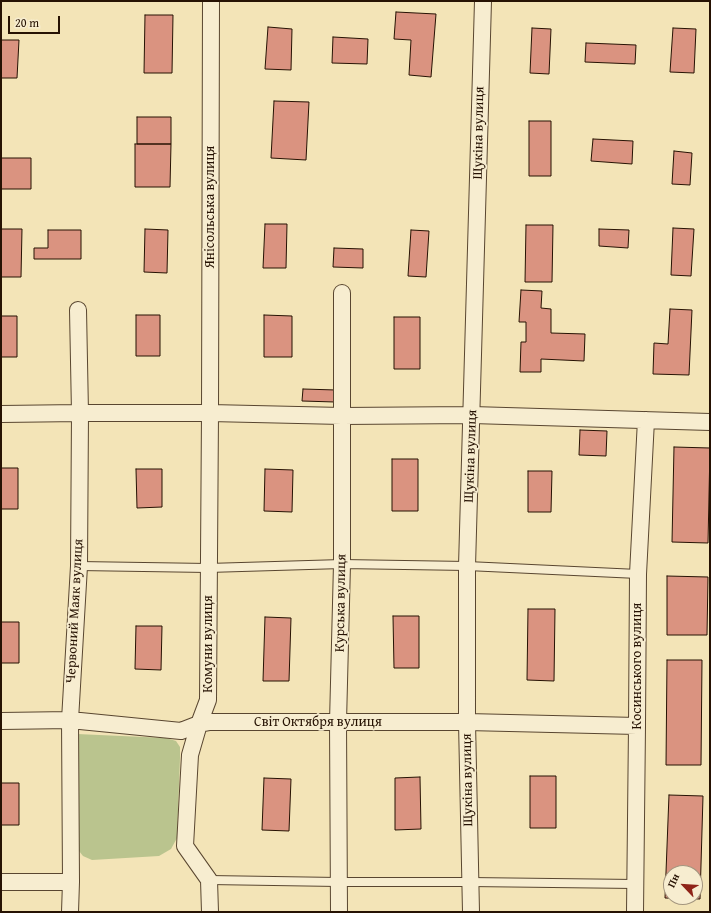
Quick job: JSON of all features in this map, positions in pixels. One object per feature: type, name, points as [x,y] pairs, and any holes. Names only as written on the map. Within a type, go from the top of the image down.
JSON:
[{"type":"street","name":"Янісольська вулиця","points":[[210,413],[211,1]]},
{"type":"street","name":"Щукіна вулиця","points":[[471,912],[467,566],[483,1]]},
{"type":"street","name":"Курська вулиця","points":[[339,912],[338,722],[342,564],[342,293]]},
{"type":"street","name":"Червоний Маяк вулиця","points":[[70,912],[70,720],[79,566],[80,412],[78,310]]},
{"type":"street","points":[[1,414],[80,412],[342,416],[472,415],[710,422]]},
{"type":"street","name":"Комуни вулиця","points":[[209,880],[185,846],[190,755],[208,700],[210,413]]},
{"type":"street","name":"Косинського вулиця","points":[[635,912],[638,574],[646,420]]},
{"type":"street","name":"Світ Октября вулиця","points":[[1,721],[70,720],[181,730],[210,722],[468,722],[637,726]]},
{"type":"street","points":[[209,880],[210,912]]},
{"type":"street","points":[[1,882],[71,882]]},
{"type":"lane","points":[[79,566],[208,568],[342,564],[467,566],[638,574]]},
{"type":"lane","points":[[209,880],[635,884]]},
{"type":"green space","points":[[77,734],[166,738],[176,741],[180,747],[177,838],[171,849],[159,856],[92,860],[83,856],[79,851]]},
{"type":"building","points":[[396,12],[436,14],[431,77],[409,75],[411,40],[394,39]]},
{"type":"building","points":[[145,15],[173,15],[172,73],[144,73]]},
{"type":"building","points":[[268,27],[292,29],[291,70],[265,69]]},
{"type":"building","points":[[532,28],[551,29],[549,74],[530,73]]},
{"type":"building","points":[[673,28],[696,29],[694,73],[670,72]]},
{"type":"building","points":[[333,37],[368,39],[367,64],[332,63]]},
{"type":"building","points":[[1,40],[19,40],[17,78],[1,78]]},
{"type":"building","points":[[586,43],[636,45],[635,64],[585,62]]},
{"type":"building","points":[[274,101],[309,102],[306,160],[271,158]]},
{"type":"building","points":[[137,117],[171,117],[171,144],[137,144]]},
{"type":"building","points":[[529,121],[551,121],[551,176],[529,176]]},
{"type":"building","points":[[593,139],[633,141],[632,164],[591,161]]},
{"type":"building","points":[[135,144],[171,144],[170,187],[135,187]]},
{"type":"building","points":[[674,151],[692,153],[690,185],[672,184]]},
{"type":"building","points":[[1,158],[31,158],[31,189],[1,189]]},
{"type":"building","points":[[265,224],[287,224],[286,268],[263,268]]},
{"type":"building","points":[[526,225],[553,225],[552,282],[525,282]]},
{"type":"building","points":[[673,228],[694,229],[691,276],[671,275]]},
{"type":"building","points":[[1,229],[22,229],[21,277],[1,277]]},
{"type":"building","points":[[145,229],[168,230],[167,273],[144,272]]},
{"type":"building","points":[[599,229],[629,230],[628,248],[599,246]]},
{"type":"building","points":[[48,230],[81,230],[81,259],[34,259],[34,248],[48,248]]},
{"type":"building","points":[[411,230],[429,231],[426,277],[408,276]]},
{"type":"building","points":[[334,248],[363,249],[363,268],[333,267]]},
{"type":"building","points":[[521,290],[542,291],[541,308],[551,309],[551,333],[585,334],[584,361],[541,359],[541,372],[520,372],[521,342],[526,342],[526,322],[519,322]]},
{"type":"building","points":[[670,309],[692,310],[689,375],[653,374],[654,343],[668,344]]},
{"type":"building","points":[[136,315],[160,315],[160,356],[136,356]]},
{"type":"building","points":[[264,315],[292,316],[292,357],[264,357]]},
{"type":"building","points":[[1,316],[17,316],[17,357],[1,357]]},
{"type":"building","points":[[394,317],[420,317],[420,369],[394,369]]},
{"type":"building","points":[[303,389],[336,390],[335,402],[302,401]]},
{"type":"building","points":[[580,430],[607,431],[606,456],[579,455]]},
{"type":"building","points":[[674,447],[710,448],[708,543],[672,542]]},
{"type":"building","points":[[392,459],[418,459],[418,511],[392,511]]},
{"type":"building","points":[[1,468],[18,468],[18,509],[1,509]]},
{"type":"building","points":[[136,469],[162,469],[162,507],[137,508]]},
{"type":"building","points":[[265,469],[293,470],[292,512],[264,511]]},
{"type":"building","points":[[528,471],[552,471],[551,512],[528,512]]},
{"type":"building","points":[[667,576],[708,577],[707,635],[667,635]]},
{"type":"building","points":[[528,609],[555,609],[554,681],[527,680]]},
{"type":"building","points":[[393,616],[419,616],[419,668],[394,668]]},
{"type":"building","points":[[265,617],[291,618],[289,681],[263,681]]},
{"type":"building","points":[[1,622],[19,622],[19,663],[1,663]]},
{"type":"building","points":[[136,626],[162,626],[161,670],[135,669]]},
{"type":"building","points":[[667,660],[702,660],[701,765],[666,765]]},
{"type":"building","points":[[530,776],[556,776],[556,828],[530,828]]},
{"type":"building","points":[[420,777],[421,829],[395,830],[395,778]]},
{"type":"building","points":[[264,778],[291,779],[289,831],[262,830]]},
{"type":"building","points":[[1,783],[19,783],[19,825],[1,825]]},
{"type":"building","points":[[669,795],[703,796],[701,865],[666,865]]}]
